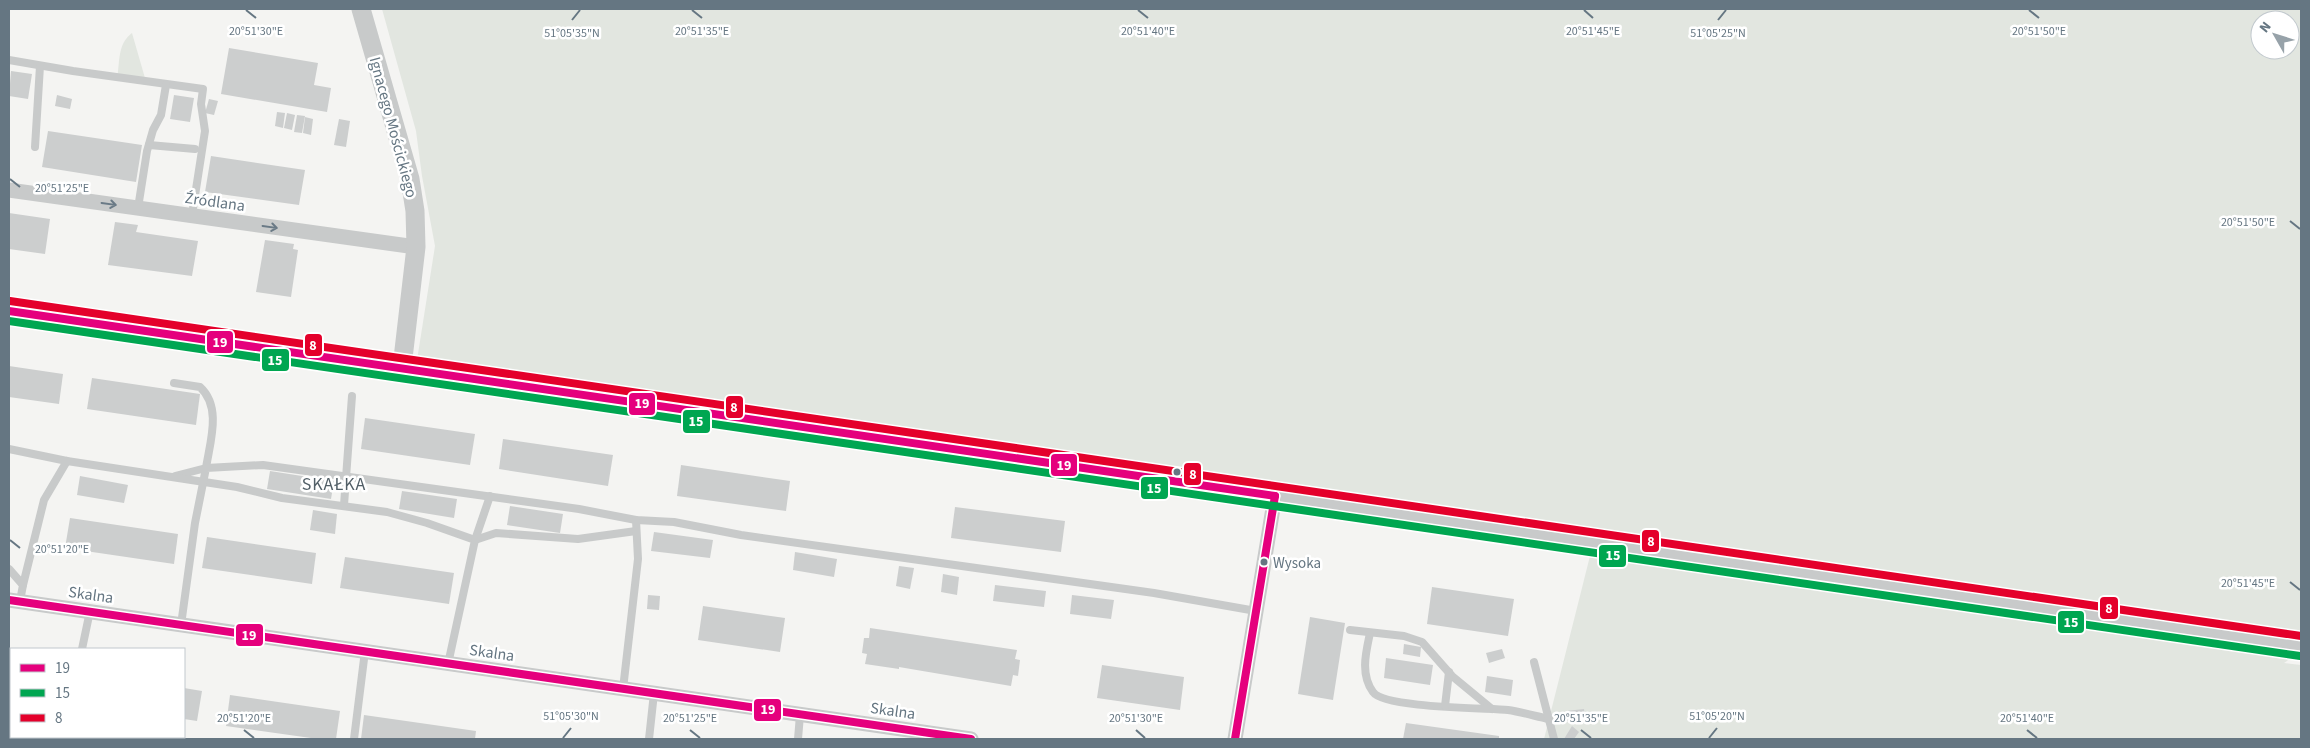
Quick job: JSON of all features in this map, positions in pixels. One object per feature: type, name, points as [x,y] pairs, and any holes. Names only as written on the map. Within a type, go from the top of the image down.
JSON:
[{"type":"street","name":"Ignacego Mościckiego","points":[[361,9],[410,179],[416,247],[402,367]]},
{"type":"street","name":"Źródlana","points":[[9,190],[416,247]]},
{"type":"street","points":[[9,311],[2301,646]]},
{"type":"street","points":[[1235,739],[1275,496]]},
{"type":"street","name":"Skalna","points":[[14,601],[800,714],[949,738],[971,739]]},
{"type":"lane","points":[[9,60],[166,85],[203,89],[200,104],[204,130],[192,215]]},
{"type":"lane","points":[[35,148],[40,66]]},
{"type":"lane","points":[[138,208],[149,145],[153,130],[161,115],[166,85]]},
{"type":"lane","points":[[149,145],[195,149]]},
{"type":"lane","points":[[174,383],[200,387],[211,400],[213,412],[212,435],[195,523],[181,625]]},
{"type":"lane","points":[[344,505],[352,396]]},
{"type":"lane","points":[[9,449],[67,462],[204,481],[282,498],[387,512],[427,523],[475,540],[496,533],[578,539],[636,531]]},
{"type":"lane","points":[[14,601],[23,585],[44,500],[67,462]]},
{"type":"lane","points":[[171,477],[206,468],[263,465],[490,496],[636,520],[674,522],[741,535],[1154,593],[1256,611]]},
{"type":"lane","points":[[448,664],[475,540],[490,496]]},
{"type":"lane","points":[[623,689],[638,560],[636,520]]},
{"type":"lane","points":[[9,569],[23,585]]},
{"type":"lane","points":[[82,648],[90,611]]},
{"type":"lane","points":[[1350,630],[1404,636],[1422,642],[1449,672],[1492,709]]},
{"type":"lane","points":[[1370,633],[1364,663],[1369,685],[1374,694],[1381,698],[1400,703],[1509,710],[1549,719]]},
{"type":"lane","points":[[354,739],[365,652]]},
{"type":"lane","points":[[1534,662],[1554,739]]},
{"type":"lane","points":[[1445,706],[1449,672]]},
{"type":"lane","points":[[649,739],[654,693]]},
{"type":"lane","points":[[798,739],[800,714]]},
{"type":"shaded area","points":[[382,9],[2301,9],[2301,651],[2284,663],[2301,665],[2301,739],[1544,739],[1592,548],[415,373],[435,246],[416,131]]},
{"type":"shaded area","points":[[132,33],[147,85],[117,80],[121,48],[127,37]]},
{"type":"building","points":[[229,48],[318,63],[314,85],[331,88],[327,112],[221,94]]},
{"type":"building","points":[[11,71],[32,74],[28,99],[9,96]]},
{"type":"building","points":[[57,95],[72,99],[70,109],[55,106]]},
{"type":"building","points":[[174,95],[194,98],[190,122],[170,119]]},
{"type":"building","points":[[209,99],[218,101],[214,115],[205,113]]},
{"type":"building","points":[[277,112],[285,113],[283,128],[275,126]]},
{"type":"building","points":[[287,113],[295,115],[292,130],[284,128]]},
{"type":"building","points":[[297,115],[305,116],[302,133],[294,132]]},
{"type":"building","points":[[305,117],[313,119],[311,135],[303,133]]},
{"type":"building","points":[[339,119],[350,121],[346,147],[334,145]]},
{"type":"building","points":[[48,131],[142,145],[136,182],[42,167]]},
{"type":"building","points":[[211,156],[305,170],[299,205],[205,192]]},
{"type":"building","points":[[9,213],[50,219],[45,254],[9,249]]},
{"type":"building","points":[[115,222],[138,225],[136,232],[198,241],[192,276],[108,265]]},
{"type":"building","points":[[265,240],[294,244],[293,249],[298,250],[291,297],[256,292]]},
{"type":"building","points":[[9,366],[63,374],[59,404],[9,397]]},
{"type":"building","points":[[92,378],[200,394],[196,425],[87,409]]},
{"type":"building","points":[[365,418],[475,434],[470,465],[361,449]]},
{"type":"building","points":[[503,439],[613,455],[608,486],[499,469]]},
{"type":"building","points":[[681,465],[790,481],[786,511],[677,496]]},
{"type":"building","points":[[270,471],[334,481],[331,499],[267,489]]},
{"type":"building","points":[[80,476],[128,485],[124,503],[77,495]]},
{"type":"building","points":[[402,491],[457,499],[454,518],[399,509]]},
{"type":"building","points":[[510,506],[563,514],[560,533],[507,525]]},
{"type":"building","points":[[955,507],[1065,521],[1061,552],[951,538]]},
{"type":"building","points":[[313,510],[337,514],[335,534],[310,530]]},
{"type":"building","points":[[70,518],[178,534],[174,564],[65,548]]},
{"type":"building","points":[[654,532],[713,540],[710,558],[651,551]]},
{"type":"building","points":[[207,537],[316,553],[312,584],[202,568]]},
{"type":"building","points":[[795,552],[837,559],[834,577],[793,570]]},
{"type":"building","points":[[345,557],[454,573],[449,604],[340,588]]},
{"type":"building","points":[[899,566],[914,568],[910,589],[896,586]]},
{"type":"building","points":[[943,574],[959,577],[957,595],[941,592]]},
{"type":"building","points":[[995,585],[1046,591],[1044,607],[993,601]]},
{"type":"building","points":[[1432,587],[1514,599],[1508,636],[1427,624]]},
{"type":"building","points":[[648,595],[660,596],[659,610],[647,609]]},
{"type":"building","points":[[1072,595],[1114,600],[1111,619],[1070,614]]},
{"type":"building","points":[[703,606],[785,618],[780,652],[698,640]]},
{"type":"building","points":[[1310,617],[1345,623],[1333,700],[1298,694]]},
{"type":"building","points":[[870,628],[1017,650],[1015,659],[1020,660],[1018,676],[1013,675],[1011,686],[899,667],[899,669],[865,664],[867,654],[862,653],[864,638],[869,638]]},
{"type":"building","points":[[1404,644],[1421,647],[1420,657],[1403,654]]},
{"type":"building","points":[[1502,649],[1505,658],[1489,663],[1486,653]]},
{"type":"building","points":[[1386,658],[1433,665],[1430,685],[1384,678]]},
{"type":"building","points":[[9,662],[10,694],[9,693]]},
{"type":"building","points":[[1102,665],[1184,677],[1180,710],[1097,698]]},
{"type":"building","points":[[1487,676],[1513,680],[1511,696],[1485,692]]},
{"type":"building","points":[[185,688],[202,691],[197,721],[185,719]]},
{"type":"building","points":[[230,695],[340,711],[336,739],[318,739],[226,726]]},
{"type":"building","points":[[1584,709],[1585,719],[1567,721],[1566,711]]},
{"type":"building","points":[[1588,713],[1598,713],[1598,721],[1588,721]]},
{"type":"building","points":[[364,715],[476,731],[475,739],[361,739]]},
{"type":"building","points":[[1406,723],[1499,736],[1499,739],[1403,739]]},
{"type":"building","points":[[1572,726],[1579,732],[1574,739],[1564,739]]},
{"type":"transit line","name":"8","points":[[10,301],[2301,636]]},
{"type":"transit line","name":"19","points":[[9,311],[1275,496]]},
{"type":"transit line","name":"15","points":[[9,321],[2300,656]]},
{"type":"transit line","name":"19","points":[[1235,739],[1275,496]]},
{"type":"transit line","name":"19","points":[[9,600],[971,739]]},
{"type":"place","name":"Wysoka","points":[[1264,562]]},
{"type":"district","name":"SKAŁKA","points":[[334,484]]}]
